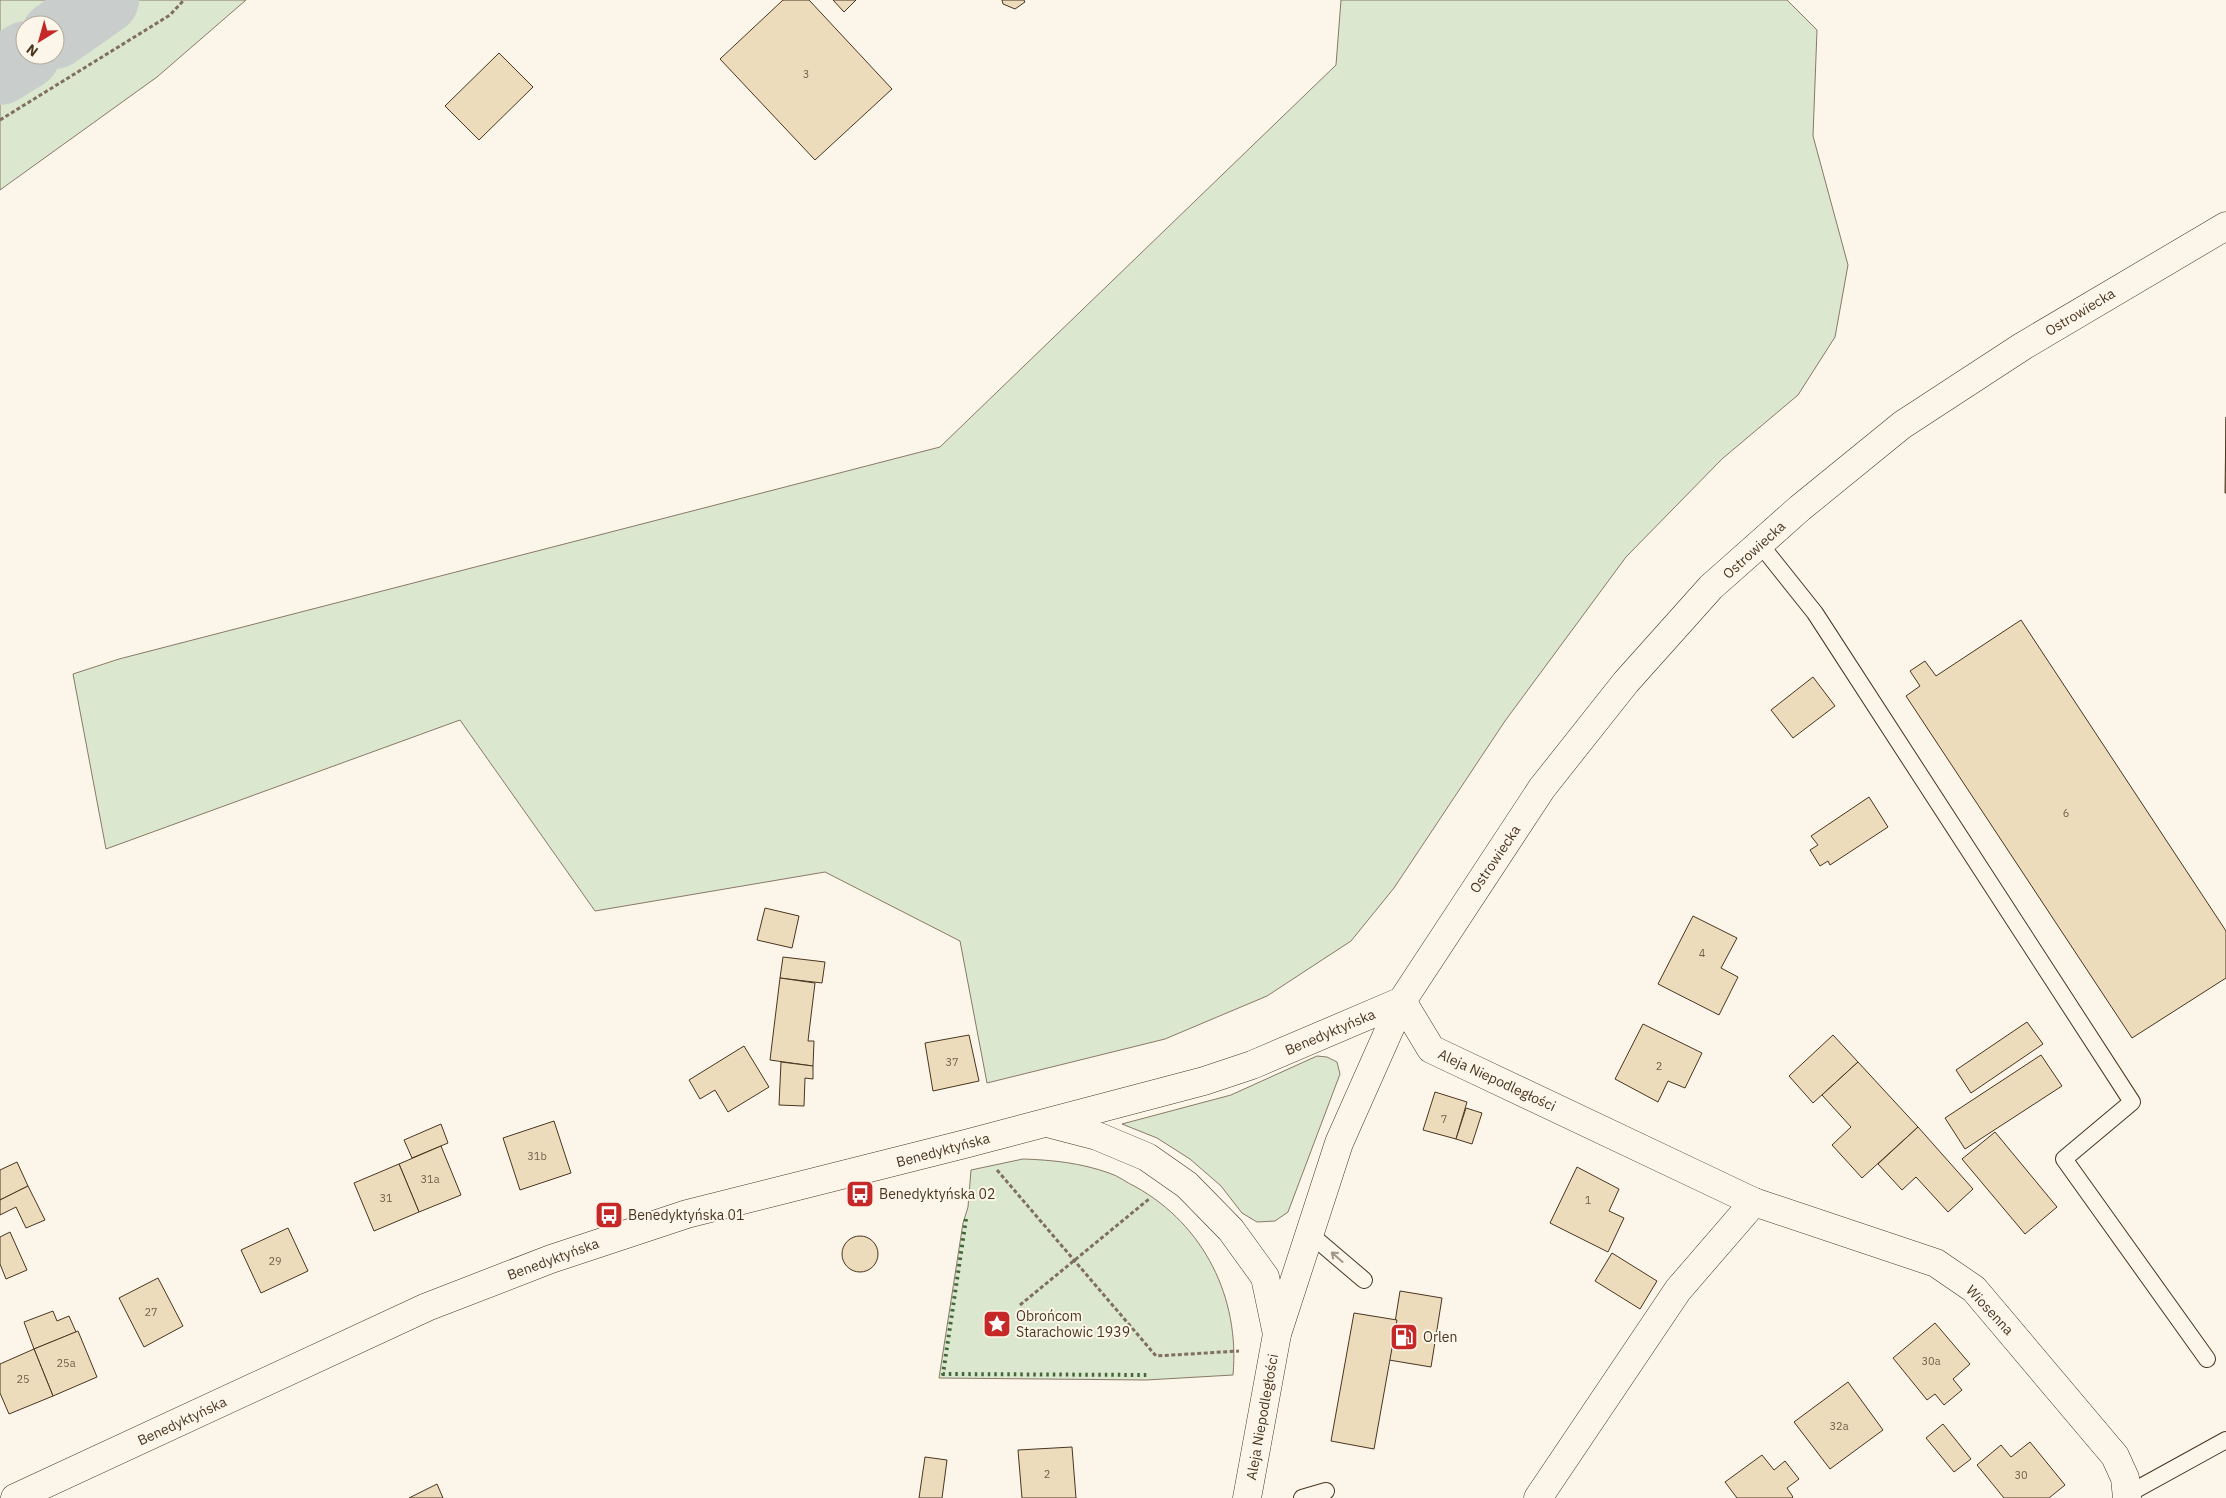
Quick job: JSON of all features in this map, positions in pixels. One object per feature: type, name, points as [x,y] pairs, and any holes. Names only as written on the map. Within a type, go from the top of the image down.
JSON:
[{"type":"street","name":"Ostrowiecka","points":[[1402,1001],[1548,780],[1626,682],[1712,587],[1800,508],[1902,425],[2023,346],[2226,226]]},
{"type":"street","name":"Benedyktyńska","points":[[15,1498],[427,1307],[552,1259],[687,1214],[833,1178],[1204,1081],[1252,1065],[1402,1001]]},
{"type":"street","name":"Aleja Niepodległości","points":[[1402,1001],[1431,1049],[1754,1202]]},
{"type":"street","name":"Aleja Niepodległości","points":[[1247,1498],[1277,1334],[1339,1143],[1402,1001]]},
{"type":"street","points":[[1045,1122],[1096,1136],[1148,1156],[1187,1185],[1231,1230],[1265,1277],[1277,1334]]},
{"type":"street","points":[[1538,1498],[1678,1290],[1754,1202]]},
{"type":"street","name":"Wiosenna","points":[[1754,1202],[1936,1264],[1974,1289],[2115,1456],[2125,1478],[2127,1496]]},
{"type":"lane","points":[[1760,544],[1815,613],[2132,1102],[2064,1159],[2207,1359]]},
{"type":"lane","points":[[1310,1234],[1364,1280]]},
{"type":"lane","name":"Wiosenna","points":[[2127,1496],[2226,1440]]},
{"type":"lane","points":[[1302,1498],[1326,1491]]},
{"type":"path","points":[[0,120],[170,15],[184,0]]},
{"type":"path","points":[[1007,1182],[1076,1260],[1156,1356],[1238,1351]]},
{"type":"path","points":[[1020,1305],[1138,1208]]},
{"type":"green space","points":[[0,0],[246,0],[157,77],[0,190]]},
{"type":"green space","points":[[1341,0],[1787,0],[1817,30],[1813,136],[1848,265],[1835,337],[1798,395],[1722,459],[1626,557],[1505,721],[1394,888],[1351,941],[1267,996],[1165,1039],[987,1083],[960,941],[825,872],[595,911],[460,720],[106,849],[73,674],[119,659],[940,447],[1336,65]]},
{"type":"green space","points":[[1317,1056],[1327,1057],[1337,1062],[1340,1074],[1288,1212],[1275,1221],[1257,1222],[1242,1213],[1221,1186],[1190,1159],[1157,1138],[1122,1124],[1231,1095]]},
{"type":"green space","points":[[1023,1159],[1077,1164],[1113,1174],[1160,1203],[1181,1222],[1213,1266],[1223,1292],[1230,1318],[1234,1346],[1233,1375],[1146,1380],[939,1378],[963,1223],[968,1207],[971,1170]]},
{"type":"building","points":[[783,0],[809,0],[892,89],[815,160],[720,59]]},
{"type":"building","points":[[833,0],[856,0],[844,12]]},
{"type":"building","points":[[1002,0],[1024,0],[1025,2],[1015,9],[1003,4]]},
{"type":"building","points":[[499,53],[533,87],[479,140],[445,106]]},
{"type":"building","points":[[2226,417],[2226,493],[2225,493]]},
{"type":"building","points":[[2021,620],[2226,931],[2226,978],[2132,1038],[1906,696],[1920,686],[1910,671],[1925,661],[1936,676]]},
{"type":"building","points":[[1813,677],[1835,706],[1793,738],[1771,710]]},
{"type":"building","points":[[1869,797],[1888,827],[1830,865],[1828,861],[1820,866],[1810,850],[1818,845],[1811,836]]},
{"type":"building","points":[[765,908],[799,916],[792,948],[757,940]]},
{"type":"building","points":[[1693,916],[1737,938],[1721,968],[1738,977],[1719,1015],[1658,984]]},
{"type":"building","points":[[783,957],[825,962],[822,983],[780,978]]},
{"type":"building","points":[[780,978],[815,983],[808,1041],[814,1041],[813,1066],[770,1060]]},
{"type":"building","points":[[2027,1022],[2043,1044],[1971,1093],[1956,1070]]},
{"type":"building","points":[[1643,1024],[1702,1053],[1685,1088],[1668,1081],[1658,1102],[1615,1079]]},
{"type":"building","points":[[969,1035],[979,1081],[933,1091],[925,1043]]},
{"type":"building","points":[[1833,1035],[1858,1062],[1813,1103],[1789,1076]]},
{"type":"building","points":[[744,1046],[769,1087],[728,1112],[715,1090],[700,1099],[689,1080]]},
{"type":"building","points":[[2041,1055],[2062,1086],[1965,1149],[1945,1118]]},
{"type":"building","points":[[781,1062],[813,1066],[813,1079],[805,1078],[804,1106],[779,1105]]},
{"type":"building","points":[[1858,1062],[1918,1127],[1862,1178],[1832,1145],[1851,1127],[1822,1095]]},
{"type":"building","points":[[1435,1092],[1467,1102],[1456,1139],[1423,1130]]},
{"type":"building","points":[[1466,1108],[1482,1113],[1472,1144],[1456,1139]]},
{"type":"building","points":[[554,1121],[571,1173],[520,1190],[503,1138]]},
{"type":"building","points":[[441,1124],[448,1143],[412,1158],[404,1140]]},
{"type":"building","points":[[1918,1127],[1973,1189],[1948,1212],[1916,1177],[1902,1190],[1878,1164]]},
{"type":"building","points":[[1995,1132],[2057,1207],[2025,1234],[1962,1159]]},
{"type":"building","points":[[441,1146],[461,1195],[419,1212],[399,1164]]},
{"type":"building","points":[[17,1162],[28,1186],[0,1200],[0,1170]]},
{"type":"building","points":[[399,1164],[419,1212],[374,1231],[354,1183]]},
{"type":"building","points":[[1577,1167],[1619,1189],[1609,1211],[1624,1218],[1608,1252],[1550,1223]]},
{"type":"building","points":[[28,1186],[45,1220],[26,1228],[16,1207],[0,1215],[0,1200]]},
{"type":"building","points":[[288,1228],[308,1271],[261,1293],[241,1250]]},
{"type":"building","points":[[10,1232],[27,1270],[6,1279],[0,1264],[0,1237]]},
{"type":"building","points":[[860,1236],[872,1242],[878,1254],[872,1266],[860,1272],[848,1266],[842,1254],[848,1242]]},
{"type":"building","points":[[1612,1253],[1657,1281],[1640,1309],[1595,1281]]},
{"type":"building","points":[[158,1278],[183,1326],[144,1347],[119,1298]]},
{"type":"building","points":[[1400,1291],[1442,1298],[1431,1367],[1389,1360]]},
{"type":"building","points":[[53,1311],[57,1321],[69,1316],[76,1332],[34,1349],[24,1322]]},
{"type":"building","points":[[1354,1313],[1397,1320],[1374,1449],[1331,1441]]},
{"type":"building","points":[[1935,1323],[1970,1364],[1953,1379],[1962,1390],[1944,1405],[1935,1394],[1927,1400],[1893,1358]]},
{"type":"building","points":[[78,1331],[97,1377],[53,1396],[34,1349]]},
{"type":"building","points":[[34,1349],[53,1396],[9,1414],[0,1393],[0,1364]]},
{"type":"building","points":[[1848,1382],[1883,1430],[1830,1469],[1794,1422]]},
{"type":"building","points":[[1943,1424],[1971,1459],[1954,1472],[1926,1438]]},
{"type":"building","points":[[2030,1442],[2065,1485],[2049,1498],[2004,1498],[1977,1465],[2001,1445],[2011,1457]]},
{"type":"building","points":[[1072,1447],[1076,1498],[1022,1498],[1018,1450]]},
{"type":"building","points":[[1762,1455],[1774,1470],[1785,1461],[1799,1479],[1787,1488],[1792,1498],[1737,1498],[1725,1482]]},
{"type":"building","points":[[925,1457],[947,1460],[942,1498],[919,1498]]},
{"type":"building","points":[[437,1484],[443,1498],[409,1498]]},
{"type":"waterway","points":[[65,28],[105,0]]},
{"type":"waterway","points":[[0,71],[15,62]]},
{"type":"hedge","points":[[966,1219],[943,1374],[1150,1375]]},
{"type":"place","name":"Benedyktyńska 02","points":[[860,1194]]},
{"type":"place","name":"Benedyktyńska 01","points":[[609,1215]]},
{"type":"place","name":"Obrońcom Starachowic 1939","points":[[997,1324]]},
{"type":"place","name":"Orlen","points":[[1404,1337]]}]
